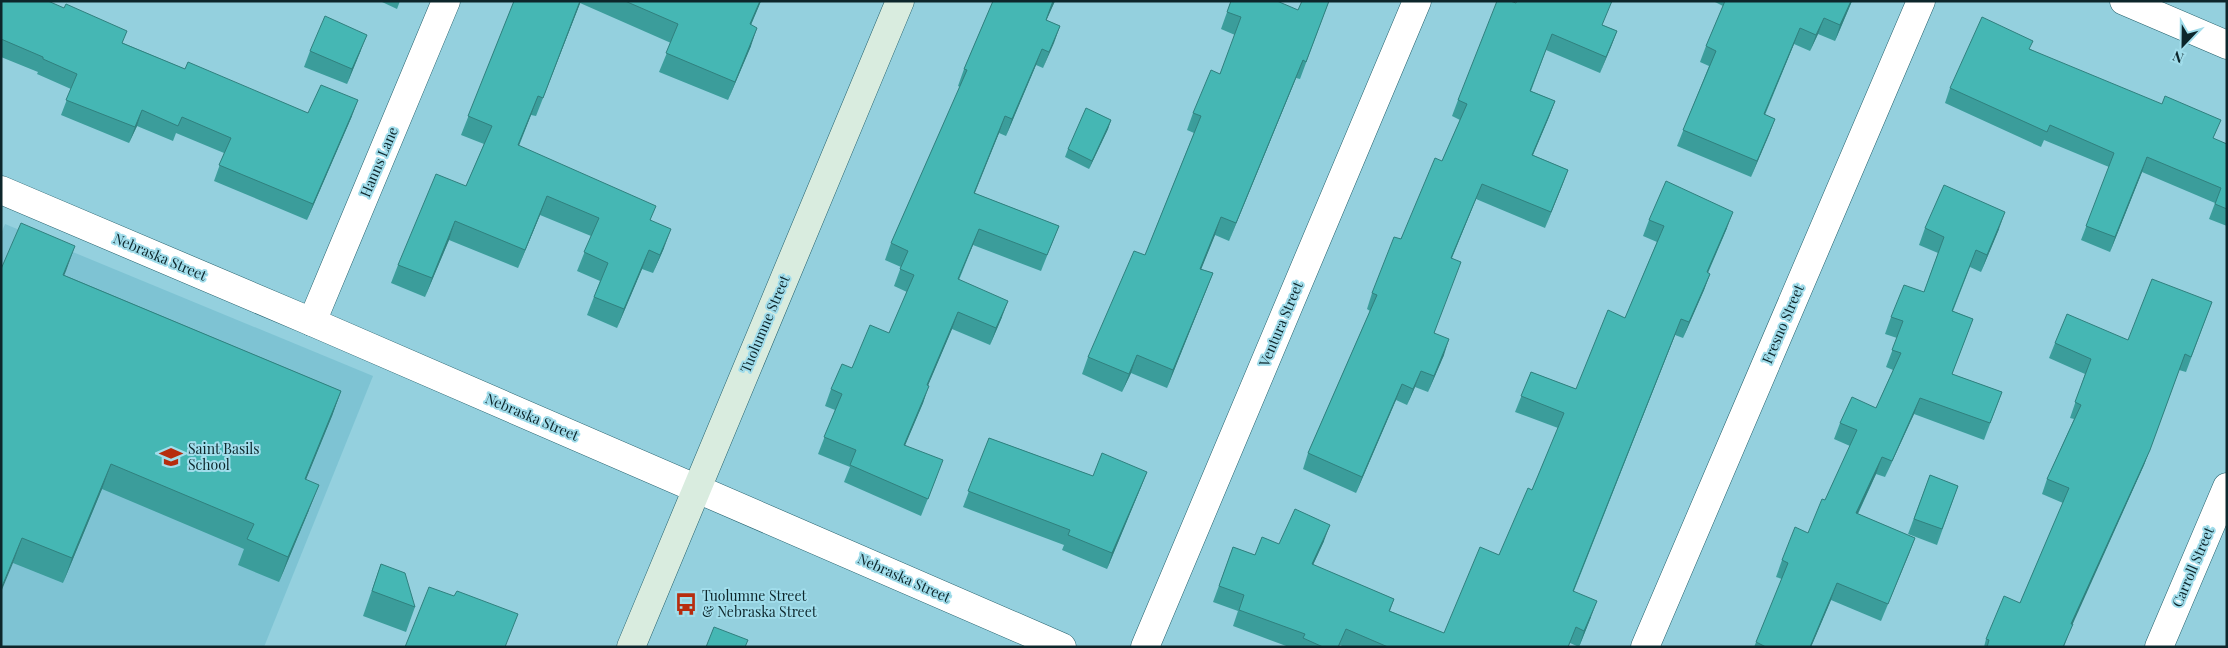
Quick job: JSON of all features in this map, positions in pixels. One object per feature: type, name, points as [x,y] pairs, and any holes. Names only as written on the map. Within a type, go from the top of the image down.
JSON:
[{"type":"main road","name":"Tuolumne Street","points":[[631,647],[900,1]]},
{"type":"street","name":"Hanns Lane","points":[[312,322],[446,1]]},
{"type":"street","name":"Ventura Street","points":[[1145,647],[1417,1]]},
{"type":"street","name":"Fresno Street","points":[[1645,647],[1921,1]]},
{"type":"street","points":[[2124,1],[2227,45]]},
{"type":"street","name":"Nebraska Street","points":[[1,190],[312,322],[1062,647]]},
{"type":"street","name":"Carroll Street","points":[[2159,647],[2227,487]]},
{"type":"shaded area","name":"Saint Basils School","points":[[5,224],[373,376],[264,647],[1,647],[1,234]]},
{"type":"building","points":[[1,1],[48,1],[64,8],[66,4],[127,31],[122,43],[185,69],[188,62],[308,113],[321,85],[358,100],[313,204],[219,165],[231,138],[182,117],[178,126],[142,110],[135,127],[66,100],[77,74],[1,39]]},
{"type":"building","points":[[514,1],[580,1],[543,98],[538,96],[518,145],[656,206],[650,220],[671,229],[660,255],[649,250],[624,309],[594,297],[608,263],[584,252],[599,218],[547,196],[525,250],[455,221],[432,278],[398,265],[436,174],[466,186],[492,126],[468,116]]},
{"type":"building","points":[[625,1],[760,1],[750,24],[757,28],[735,82],[666,53],[678,24]]},
{"type":"building","points":[[993,1],[1053,1],[1046,20],[1060,26],[1049,52],[1042,49],[1012,119],[1005,116],[974,193],[1059,226],[1047,255],[979,229],[958,279],[1008,301],[996,328],[958,312],[927,385],[929,386],[904,445],[943,460],[928,499],[850,465],[856,450],[824,437],[842,394],[831,389],[842,364],[852,368],[870,325],[889,333],[914,275],[900,269],[908,251],[891,243],[967,70],[964,69]]},
{"type":"building","points":[[1231,1],[1277,1],[1298,10],[1302,1],[1329,1],[1306,62],[1303,60],[1236,223],[1221,217],[1200,269],[1213,273],[1173,370],[1137,355],[1129,374],[1088,357],[1134,251],[1145,255],[1201,116],[1193,113],[1211,70],[1220,74],[1241,17],[1227,12]]},
{"type":"building","points":[[1497,1],[1516,3],[1517,1],[1612,1],[1602,25],[1617,31],[1606,57],[1552,34],[1530,91],[1555,101],[1532,155],[1568,170],[1551,212],[1482,184],[1451,258],[1461,262],[1434,333],[1449,339],[1434,376],[1421,371],[1413,389],[1402,384],[1362,477],[1308,453],[1377,295],[1372,293],[1394,237],[1401,239],[1435,158],[1442,161],[1467,104],[1458,100]]},
{"type":"building","points":[[1725,1],[1851,1],[1840,25],[1824,18],[1816,35],[1800,28],[1764,114],[1775,119],[1757,161],[1683,130],[1716,51],[1706,46]]},
{"type":"building","points":[[325,16],[367,35],[352,69],[310,51]]},
{"type":"building","points":[[1982,17],[2033,41],[2029,49],[2162,104],[2165,96],[2221,120],[2213,138],[2227,144],[2227,209],[2215,204],[2221,188],[2147,157],[2115,237],[2086,226],[2114,153],[2050,125],[2047,132],[1950,88]]},
{"type":"building","points":[[1086,108],[1111,120],[1092,161],[1068,149]]},
{"type":"building","points":[[1666,181],[1733,212],[1707,272],[1710,274],[1689,322],[1681,319],[1573,591],[1597,601],[1584,631],[1576,627],[1568,647],[1388,647],[1346,629],[1338,647],[1323,647],[1303,638],[1305,634],[1239,610],[1244,595],[1219,586],[1233,547],[1255,555],[1262,537],[1279,544],[1295,509],[1330,525],[1312,564],[1394,599],[1389,611],[1444,633],[1480,547],[1499,555],[1528,488],[1532,490],[1564,413],[1521,396],[1531,372],[1576,389],[1608,310],[1625,318],[1664,226],[1649,220]]},
{"type":"building","points":[[1944,185],[2005,212],[1987,255],[1976,250],[1952,311],[1973,319],[1952,374],[2002,392],[1990,423],[1920,398],[1892,461],[1882,457],[1856,513],[1915,538],[1888,604],[1837,583],[1810,647],[1766,647],[1756,642],[1788,563],[1782,560],[1795,527],[1808,533],[1822,499],[1825,500],[1857,430],[1840,423],[1852,397],[1876,408],[1901,353],[1892,350],[1903,321],[1891,317],[1904,285],[1924,292],[1944,237],[1925,228]]},
{"type":"building","points":[[21,223],[75,246],[63,275],[341,391],[305,479],[319,485],[288,557],[247,539],[254,524],[111,464],[72,558],[22,538],[1,589],[1,269]]},
{"type":"building","points":[[2152,279],[2212,302],[2191,357],[2185,354],[2150,450],[2071,624],[2073,624],[2063,647],[1987,647],[1989,640],[1986,639],[2004,596],[2020,603],[2069,488],[2047,479],[2081,405],[2075,402],[2091,359],[2055,343],[2067,314],[2128,340]]},
{"type":"building","points":[[989,438],[1093,476],[1102,453],[1147,472],[1112,553],[1068,535],[1070,530],[968,491]]},
{"type":"building","points":[[1930,475],[1958,486],[1942,529],[1914,519]]},
{"type":"building","points":[[381,564],[405,573],[415,607],[372,591]]},
{"type":"building","points":[[429,587],[454,596],[457,591],[518,614],[505,647],[405,647]]},
{"type":"building","points":[[714,627],[748,640],[745,647],[706,647]]},
{"type":"place","name":"Saint Basils School","points":[[171,457]]},
{"type":"place","name":"Tuolumne Street & Nebraska Street","points":[[686,604]]}]
